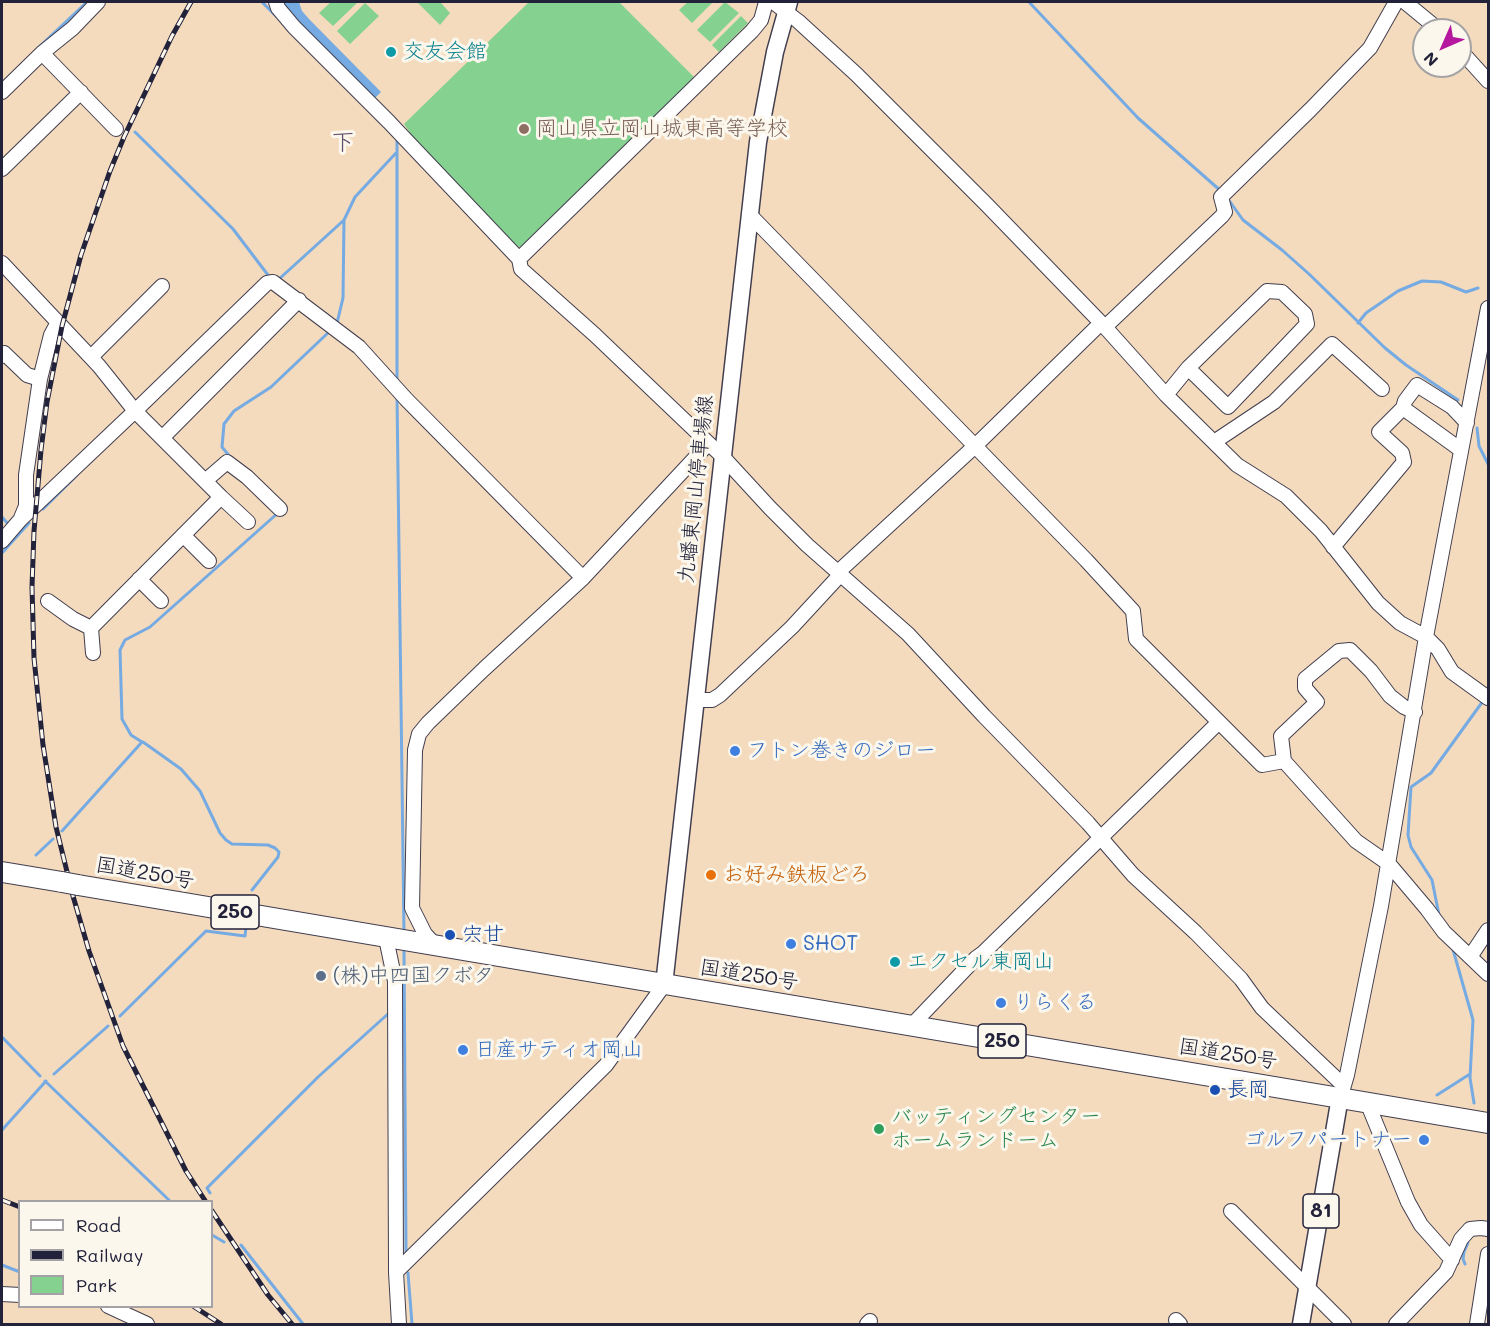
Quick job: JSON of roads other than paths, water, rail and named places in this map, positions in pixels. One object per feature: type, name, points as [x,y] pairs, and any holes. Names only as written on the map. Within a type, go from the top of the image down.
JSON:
[{"type":"highway","name":"国道250号","points":[[2,872],[911,1026],[1342,1091],[1367,1101],[1488,1123]]},
{"type":"main road","name":"九蟠東岡山停車場線","points":[[664,985],[749,214],[764,104],[782,5]]},
{"type":"main road","name":"81","points":[[1300,1324],[1342,1091]]},
{"type":"street","points":[[2,92],[42,53],[73,28],[98,2]]},
{"type":"street","points":[[276,2],[278,8],[294,27],[389,122],[519,259],[521,269],[595,335],[723,457],[770,508],[839,574],[908,634],[1100,837],[1133,875],[1196,933],[1241,979],[1262,1008],[1342,1091],[1389,864],[1426,637],[1488,308]]},
{"type":"street","points":[[519,259],[752,31],[761,20],[766,2]]},
{"type":"street","points":[[696,700],[712,700],[720,695],[792,627],[839,574],[1222,216],[1225,212],[1224,194],[1370,48],[1396,2]]},
{"type":"street","points":[[1405,2],[1424,18]]},
{"type":"street","points":[[782,5],[864,82],[987,205],[1103,325],[1166,395],[1237,465],[1286,496],[1333,547],[1378,603],[1400,622],[1426,637],[1452,672],[1487,697]]},
{"type":"street","points":[[42,53],[116,129]]},
{"type":"street","points":[[1472,63],[1488,81]]},
{"type":"street","points":[[2,169],[81,92]]},
{"type":"street","points":[[749,214],[1133,611],[1136,639],[1262,765],[1284,760]]},
{"type":"street","points":[[2,263],[91,357],[137,414],[248,522]]},
{"type":"street","points":[[2,541],[20,520],[137,414],[267,283],[274,282],[358,348],[583,578]]},
{"type":"street","points":[[91,357],[162,286]]},
{"type":"street","points":[[1166,395],[1188,368],[1268,291],[1282,292],[1305,314],[1307,324],[1228,407],[1188,368]]},
{"type":"street","points":[[162,438],[299,300]]},
{"type":"street","points":[[20,520],[26,506],[26,475],[40,379],[51,335],[58,322]]},
{"type":"street","points":[[1214,442],[1274,402],[1332,344],[1382,389]]},
{"type":"street","points":[[2,353],[27,375],[40,379]]},
{"type":"street","points":[[1333,547],[1404,462],[1402,453],[1379,432],[1403,408],[1405,401],[1417,385],[1452,407],[1467,423]]},
{"type":"street","points":[[1403,408],[1461,450]]},
{"type":"street","points":[[436,946],[425,934],[412,908],[415,750],[419,734],[484,669],[583,578],[708,444]]},
{"type":"street","points":[[205,481],[226,462],[247,477],[280,509]]},
{"type":"street","points":[[93,653],[91,628],[221,497]]},
{"type":"street","points":[[183,535],[209,561]]},
{"type":"street","points":[[139,579],[161,601]]},
{"type":"street","points":[[48,601],[73,619],[91,628]]},
{"type":"street","points":[[1415,712],[1390,696],[1371,671],[1350,650],[1339,651],[1305,679],[1305,687],[1317,702],[1281,736],[1284,760],[1356,841],[1389,864],[1444,932],[1488,974]]},
{"type":"street","points":[[911,1026],[976,958],[1219,722]]},
{"type":"street","points":[[1470,957],[1488,930]]},
{"type":"street","points":[[396,939],[396,1272],[399,1324]]},
{"type":"street","points":[[396,1272],[606,1065],[664,985]]},
{"type":"street","points":[[1367,1101],[1408,1202],[1421,1226],[1452,1260]]},
{"type":"street","points":[[1231,1211],[1344,1324]]},
{"type":"street","points":[[1396,1324],[1446,1272],[1461,1239],[1470,1229],[1488,1229]]},
{"type":"street","points":[[1477,1324],[1488,1254]]},
{"type":"street","points":[[2,1294],[18,1295]]},
{"type":"street","points":[[112,1308],[147,1324]]},
{"type":"water","points":[[279,2],[299,2],[302,11],[309,19],[381,92],[373,100]]},
{"type":"waterway","points":[[39,47],[87,2]]},
{"type":"waterway","points":[[262,2],[276,16]]},
{"type":"waterway","points":[[1029,2],[1138,118],[1222,192]]},
{"type":"waterway","points":[[135,132],[233,229],[271,279]]},
{"type":"waterway","points":[[397,138],[397,381]]},
{"type":"waterway","points":[[278,280],[344,220],[355,197],[396,153]]},
{"type":"waterway","points":[[1228,199],[1243,220],[1309,274],[1385,348],[1458,400]]},
{"type":"waterway","points":[[337,323],[343,298],[344,220]]},
{"type":"waterway","points":[[1358,323],[1366,313],[1398,291],[1422,281],[1441,282],[1466,292],[1478,288]]},
{"type":"waterway","points":[[231,458],[222,447],[224,424],[234,411],[271,387],[331,330]]},
{"type":"waterway","points":[[397,396],[404,933]]},
{"type":"waterway","points":[[1477,428],[1479,446],[1488,464]]},
{"type":"waterway","points":[[43,509],[77,475]]},
{"type":"waterway","points":[[62,831],[142,742],[131,735],[122,719],[120,650],[125,640],[150,627],[279,512]]},
{"type":"waterway","points":[[2,517],[9,525]]},
{"type":"waterway","points":[[2,553],[29,523]]},
{"type":"waterway","points":[[1439,915],[1432,880],[1411,847],[1408,835],[1411,787],[1431,773],[1483,701]]},
{"type":"waterway","points":[[143,742],[181,769],[200,791],[220,833],[226,840],[232,844],[268,845],[279,852],[278,857],[252,890]]},
{"type":"waterway","points":[[36,855],[53,839]]},
{"type":"waterway","points":[[120,1016],[206,931],[245,936],[246,927]]},
{"type":"waterway","points":[[1452,946],[1473,1020],[1470,1078],[1474,1103]]},
{"type":"waterway","points":[[404,948],[406,1251]]},
{"type":"waterway","points":[[210,1193],[207,1188],[318,1077],[389,1013]]},
{"type":"waterway","points":[[54,1074],[108,1026]]},
{"type":"waterway","points":[[2,1037],[40,1076]]},
{"type":"waterway","points":[[1437,1095],[1470,1074]]},
{"type":"waterway","points":[[45,1081],[169,1200]]},
{"type":"waterway","points":[[2,1130],[46,1081]]},
{"type":"waterway","points":[[213,1236],[224,1242]]},
{"type":"waterway","points":[[1465,1264],[1463,1259],[1468,1243]]},
{"type":"waterway","points":[[241,1245],[303,1324]]},
{"type":"waterway","points":[[2,1265],[18,1271]]},
{"type":"waterway","points":[[408,1273],[412,1324]]},
{"type":"railway","points":[[191,2],[172,36],[124,137],[81,255],[62,326],[47,402],[34,531],[32,587],[34,658],[43,745],[56,827],[73,896],[89,951],[123,1046],[186,1171],[205,1200]]},
{"type":"railway","points":[[2,1200],[18,1206]]},
{"type":"railway","points":[[213,1212],[268,1295],[292,1324]]},
{"type":"railway","points":[[196,1308],[221,1324]]},
{"type":"place","name":"交友会館","points":[[391,52]]},
{"type":"place","name":"岡山県立岡山城東高等学校","points":[[524,129]]},
{"type":"place","name":"フトン巻きのジロー","points":[[735,751]]},
{"type":"place","name":"お好み鉄板どろ","points":[[711,875]]},
{"type":"place","name":"宍甘","points":[[450,935]]},
{"type":"place","name":"SHOT","points":[[791,944]]},
{"type":"place","name":"エクセル東岡山","points":[[895,962]]},
{"type":"place","name":"(株)中四国クボタ","points":[[321,976]]},
{"type":"place","name":"りらくる","points":[[1001,1003]]},
{"type":"place","name":"日産サティオ岡山","points":[[463,1050]]},
{"type":"place","name":"長岡","points":[[1215,1090]]},
{"type":"place","name":"バッティングセンター ホームランドーム","points":[[879,1129]]},
{"type":"place","name":"ゴルフパートナー","points":[[1424,1140]]},
{"type":"district","name":"下","points":[[343,143]]}]
